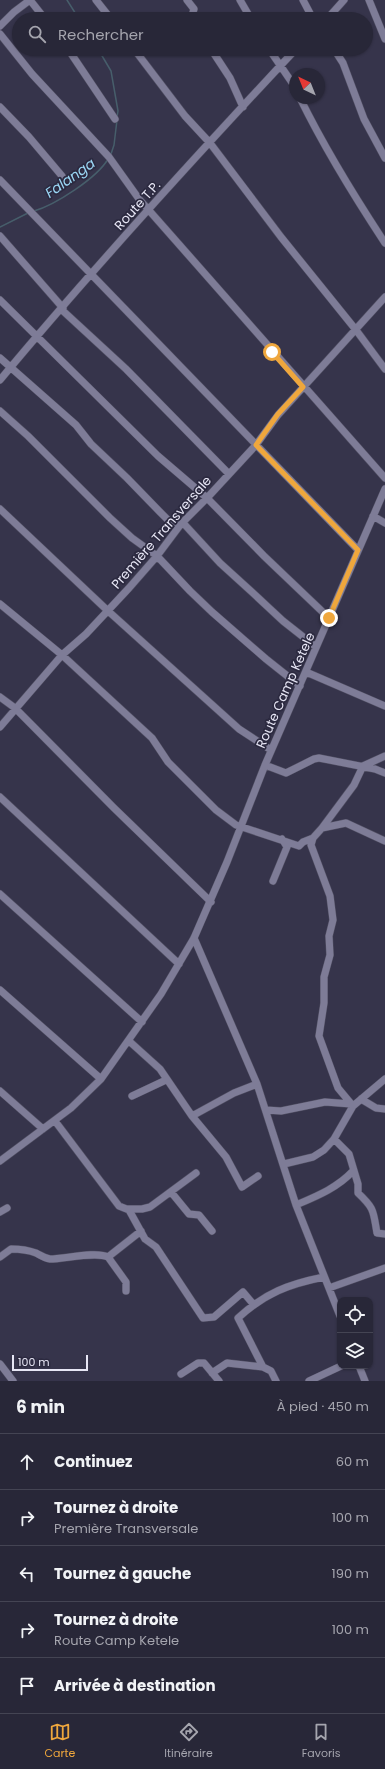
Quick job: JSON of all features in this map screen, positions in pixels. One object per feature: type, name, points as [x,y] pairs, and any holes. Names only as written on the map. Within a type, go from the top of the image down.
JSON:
[{"type":"street","points":[[14,12],[30,0],[39,12]]},
{"type":"street","points":[[96,0],[105,12]]},
{"type":"street","points":[[187,0],[194,9],[193,12]]},
{"type":"street","points":[[240,0],[247,12]]},
{"type":"street","points":[[303,0],[309,12]]},
{"type":"street","points":[[369,0],[385,39]]},
{"type":"street","points":[[333,12],[342,1]]},
{"type":"street","points":[[0,26],[12,14]]},
{"type":"street","points":[[0,34],[12,49]]},
{"type":"street","points":[[18,56],[32,74],[109,158],[148,210],[385,478]]},
{"type":"street","points":[[73,56],[115,119]]},
{"type":"street","points":[[139,56],[185,116],[210,143],[281,237],[385,368]]},
{"type":"street","points":[[216,56],[230,78],[243,107]]},
{"type":"street","points":[[274,56],[289,78]]},
{"type":"street","name":"Route T.P.","points":[[0,380],[148,210],[289,56]]},
{"type":"street","points":[[338,56],[343,63],[364,119],[385,158]]},
{"type":"street","points":[[303,104],[317,133],[357,201],[385,243]]},
{"type":"street","points":[[0,107],[29,137],[62,176]]},
{"type":"street","points":[[0,180],[358,550]]},
{"type":"street","points":[[0,236],[62,309],[126,369],[229,474]]},
{"type":"street","name":"Première Transversale","points":[[0,727],[62,655],[86,634],[157,556],[181,524],[256,445],[278,414],[385,297]]},
{"type":"street","points":[[0,300],[158,456],[207,498],[264,556],[329,618]]},
{"type":"street","points":[[0,358],[76,424],[91,444],[168,520],[185,525],[220,562],[284,621],[316,647]]},
{"type":"street","points":[[0,411],[110,518],[132,538],[157,556],[206,606],[266,659],[300,686]]},
{"type":"street","name":"Route Camp Ketele","points":[[0,1161],[55,1121],[77,1103],[101,1079],[142,1022],[194,938],[211,902],[271,750],[385,489]]},
{"type":"street","points":[[0,509],[107,610],[239,730],[271,750]]},
{"type":"street","points":[[373,516],[385,523]]},
{"type":"street","points":[[0,604],[62,655],[152,738],[168,762],[216,810],[236,825],[282,839],[299,846],[302,842],[313,838]]},
{"type":"street","points":[[306,672],[385,706]]},
{"type":"street","points":[[0,697],[15,708],[114,808],[211,902]]},
{"type":"street","points":[[352,1105],[338,1088],[319,1036],[324,1003],[324,977],[330,955],[329,936],[333,920],[330,896],[311,845],[313,838],[354,785],[363,766],[385,756]]},
{"type":"street","points":[[265,765],[286,773],[319,758],[363,766],[385,773]]},
{"type":"street","points":[[0,797],[179,964]]},
{"type":"street","points":[[322,828],[346,823],[385,841]]},
{"type":"street","points":[[272,881],[287,848],[282,839]]},
{"type":"street","points":[[0,894],[142,1022]]},
{"type":"street","points":[[194,938],[257,1084],[296,1205],[337,1308]]},
{"type":"street","points":[[0,990],[101,1079]]},
{"type":"street","points":[[129,1041],[150,1059],[192,1116],[226,1157],[242,1187],[258,1176]]},
{"type":"street","points":[[284,1164],[319,1154],[334,1139],[352,1105],[385,1079]]},
{"type":"street","points":[[132,1096],[166,1080]]},
{"type":"street","points":[[192,1116],[234,1093],[257,1084]]},
{"type":"street","points":[[0,1091],[42,1129]]},
{"type":"street","points":[[361,1099],[376,1108],[385,1109]]},
{"type":"street","points":[[266,1110],[281,1111],[325,1102],[352,1105]]},
{"type":"street","points":[[55,1121],[119,1206],[128,1209],[142,1209],[150,1207],[196,1173]]},
{"type":"street","points":[[334,1139],[349,1154],[358,1184],[358,1193],[372,1208],[375,1214],[377,1233],[385,1234]]},
{"type":"street","points":[[296,1205],[325,1193],[353,1171]]},
{"type":"street","points":[[171,1192],[189,1214],[199,1215],[212,1231]]},
{"type":"street","points":[[0,1212],[8,1208]]},
{"type":"street","points":[[128,1209],[148,1241],[156,1246],[203,1318],[214,1317],[243,1292],[254,1305]]},
{"type":"street","points":[[108,1257],[141,1231]]},
{"type":"street","points":[[0,1257],[11,1249],[35,1252],[49,1259],[80,1257],[96,1254],[108,1257],[126,1282],[126,1291]]},
{"type":"street","points":[[329,1288],[385,1268]]},
{"type":"street","points":[[263,1367],[238,1318],[272,1292],[297,1283],[324,1277]]},
{"type":"street","points":[[181,1374],[201,1362],[206,1364],[219,1381]]},
{"type":"street","points":[[212,1373],[227,1363],[263,1367],[271,1372],[276,1381]]},
{"type":"street","points":[[0,1364],[13,1381]]},
{"type":"street","points":[[313,1380],[337,1368]]},
{"type":"street","points":[[360,1369],[365,1381]]},
{"type":"waterway","name":"Falanga","points":[[67,0],[75,12]]},
{"type":"waterway","name":"Falanga","points":[[102,56],[111,71],[118,111],[117,117]]},
{"type":"waterway","name":"Falanga","points":[[111,154],[114,145],[117,120]]},
{"type":"waterway","name":"Falanga","points":[[34,211],[53,203],[75,190],[95,174],[108,159]]},
{"type":"waterway","name":"Falanga","points":[[0,227],[28,213]]},
{"type":"route","points":[[272,352],[303,387],[278,414],[256,445],[358,550],[329,618]]}]
